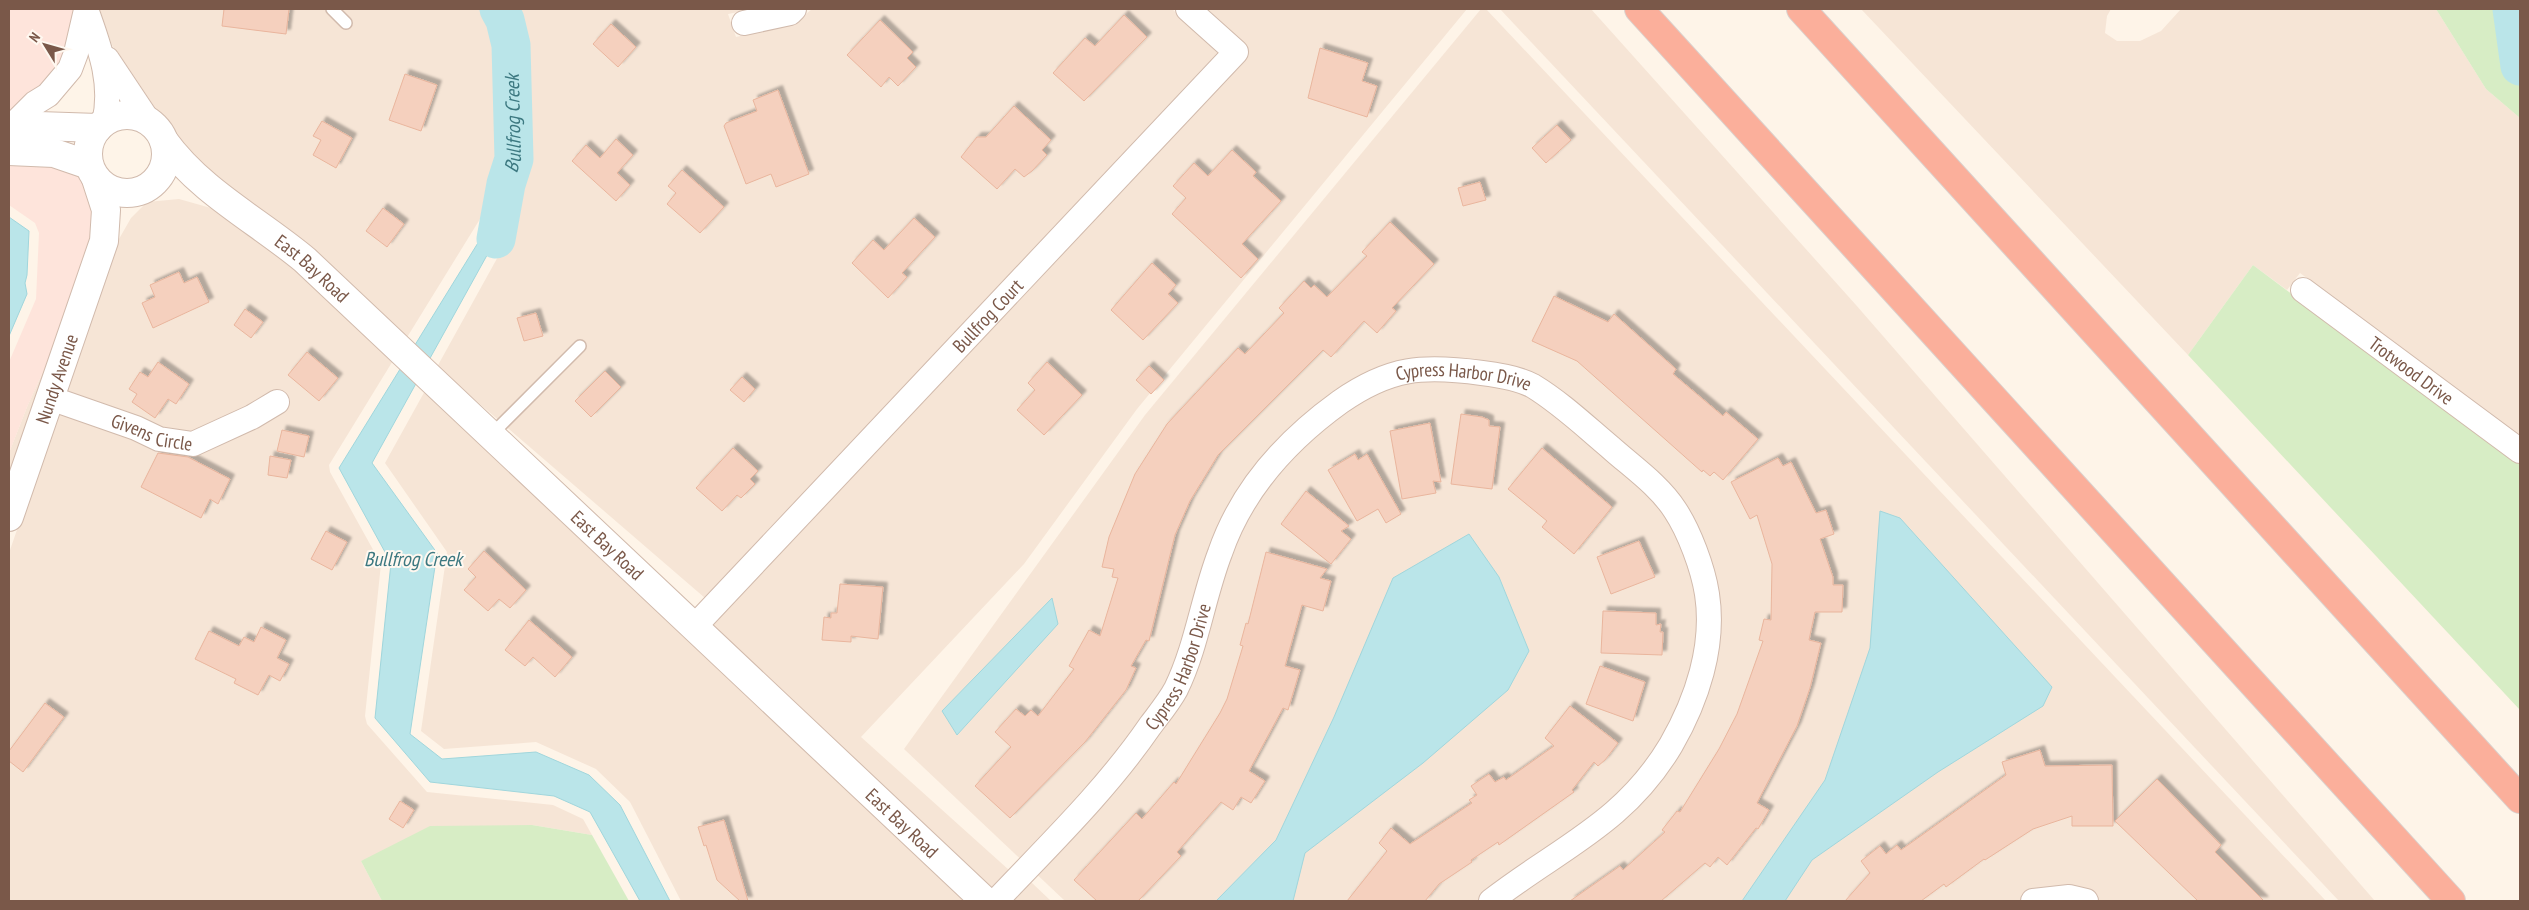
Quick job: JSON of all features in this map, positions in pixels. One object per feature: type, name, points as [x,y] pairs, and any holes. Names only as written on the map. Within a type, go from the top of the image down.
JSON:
[{"type":"highway","points":[[1639,9],[2451,901]]},
{"type":"highway","points":[[1801,9],[2520,799]]},
{"type":"street","points":[[10,133],[35,103],[48,95],[70,69],[76,53],[86,9]]},
{"type":"street","name":"East Bay Road","points":[[86,9],[101,49],[108,99],[101,125]]},
{"type":"street","points":[[744,23],[790,13],[794,9]]},
{"type":"street","name":"Bullfrog Court","points":[[694,627],[1236,52],[1188,9]]},
{"type":"street","name":"East Bay Road","points":[[101,49],[182,164],[223,200],[284,242],[357,308],[985,901]]},
{"type":"street","points":[[127,115],[139,116],[157,131],[167,154],[160,176],[143,190],[116,192],[93,172],[10,133],[101,125],[127,115]]},
{"type":"street","points":[[93,172],[89,144],[101,125]]},
{"type":"street","name":"Nundy Avenue","points":[[93,172],[106,210],[104,241]]},
{"type":"street","name":"East Bay Road","points":[[143,190],[179,187],[223,200]]},
{"type":"street","name":"Nundy Avenue","points":[[9,517],[104,241],[121,211],[143,190]]},
{"type":"street","name":"Trotwood Drive","points":[[2304,290],[2520,451]]},
{"type":"street","name":"Cypress Harbor Drive","points":[[996,901],[1125,763],[1175,690],[1196,637],[1220,552],[1244,500],[1265,470],[1295,438],[1342,401],[1378,380],[1416,368],[1450,368],[1493,374],[1530,383],[1562,406],[1645,478],[1675,509],[1694,551],[1707,590],[1710,631],[1708,652],[1693,697],[1673,741],[1661,760],[1631,798],[1610,818],[1491,901]]},
{"type":"street","name":"Givens Circle","points":[[50,398],[136,428],[158,439],[193,444],[252,417],[278,402]]},
{"type":"street","points":[[2033,901],[2069,897],[2086,901]]},
{"type":"lane","points":[[332,9],[346,23]]},
{"type":"lane","points":[[491,434],[580,346]]},
{"type":"shaded area","points":[[9,9],[74,10],[65,49],[59,62],[39,86],[26,94],[9,112]]},
{"type":"shaded area","points":[[99,9],[754,9],[728,14],[736,37],[794,24],[812,9],[1172,9],[1219,51],[705,598],[437,367],[505,244],[506,238],[496,219],[488,215],[480,219],[406,339],[182,146],[130,75],[112,45]]},
{"type":"shaded area","points":[[1205,9],[1467,9],[1137,409],[1024,564],[861,737],[1009,870],[989,890],[711,627],[1245,60],[1243,44]]},
{"type":"shaded area","points":[[1481,9],[1486,9],[2326,901],[1065,901],[904,749],[1145,415]]},
{"type":"shaded area","points":[[1500,9],[1591,9],[1856,305],[2375,901],[2339,901]]},
{"type":"shaded area","points":[[1861,9],[2111,9],[2107,16],[2105,33],[2117,41],[2140,41],[2161,31],[2181,9],[2436,9],[2486,89],[2520,118],[2520,437],[2300,273],[2287,290],[2253,265],[2188,355]]},
{"type":"shaded area","points":[[9,162],[33,162],[80,173],[90,192],[94,210],[92,237],[57,341],[27,407],[9,453],[9,362],[36,299],[39,233],[35,223],[9,205]]},
{"type":"shaded area","points":[[179,199],[218,210],[270,245],[394,359],[329,465],[330,472],[381,564],[365,716],[367,724],[427,792],[553,805],[583,819],[592,835],[532,825],[361,861],[382,901],[9,901],[9,553],[112,255],[115,255],[115,246],[131,218],[147,202]]},
{"type":"shaded area","points":[[57,341],[9,480],[9,453],[27,407]]},
{"type":"shaded area","points":[[426,389],[969,901],[681,901],[630,802],[596,769],[536,742],[444,749],[421,731],[447,552],[385,463]]},
{"type":"shaded area","points":[[1031,882],[1051,901],[1013,901]]},
{"type":"green space","points":[[2436,9],[2520,9],[2520,118],[2486,89]]},
{"type":"green space","points":[[2253,265],[2520,465],[2520,710],[2188,355]]},
{"type":"green space","points":[[532,825],[592,835],[629,901],[382,901],[361,861],[430,826]]},
{"type":"water","points":[[9,217],[29,231],[25,283],[27,294],[9,336]]},
{"type":"water","name":"Bullfrog Creek","points":[[489,225],[496,239],[372,463],[437,553],[410,734],[442,759],[536,752],[589,775],[620,805],[670,901],[640,901],[590,812],[554,796],[430,782],[375,718],[391,563],[339,468]]},
{"type":"water","points":[[1880,511],[1900,518],[2052,687],[2043,706],[1938,772],[1812,860],[1785,901],[1742,901],[1825,780],[1870,648]]},
{"type":"water","points":[[1469,534],[1499,577],[1529,651],[1508,690],[1423,763],[1305,853],[1293,901],[1216,901],[1276,840],[1334,717],[1393,578]]},
{"type":"water","points":[[1052,598],[1058,624],[957,735],[942,711]]},
{"type":"building","points":[[224,9],[289,9],[286,34],[222,26]]},
{"type":"building","points":[[1124,15],[1147,37],[1084,101],[1053,73],[1085,38],[1095,46]]},
{"type":"building","points":[[880,20],[913,52],[907,58],[916,67],[898,86],[889,77],[881,87],[847,55]]},
{"type":"building","points":[[611,24],[636,47],[618,67],[593,44]]},
{"type":"building","points":[[1320,48],[1368,63],[1362,81],[1377,86],[1367,117],[1308,98]]},
{"type":"building","points":[[405,74],[437,85],[421,131],[389,120]]},
{"type":"building","points":[[778,90],[809,174],[776,187],[771,174],[746,184],[724,126],[726,123],[757,111],[753,100]]},
{"type":"building","points":[[1014,106],[1051,140],[1042,150],[1047,155],[1032,171],[1024,177],[1015,169],[997,189],[961,157],[977,137],[986,137]]},
{"type":"building","points":[[322,121],[352,138],[336,168],[313,155],[321,140],[313,136]]},
{"type":"building","points":[[1557,125],[1571,140],[1546,163],[1532,148]]},
{"type":"building","points":[[616,139],[633,155],[617,173],[630,185],[616,201],[572,161],[586,145],[600,158]]},
{"type":"building","points":[[1232,150],[1256,172],[1253,176],[1281,201],[1242,244],[1258,259],[1241,278],[1172,214],[1186,198],[1173,186],[1194,163],[1208,176]]},
{"type":"building","points":[[682,170],[724,207],[700,233],[667,204],[676,193],[668,186]]},
{"type":"building","points":[[1480,182],[1486,200],[1463,206],[1458,188]]},
{"type":"building","points":[[383,208],[404,224],[387,247],[366,231]]},
{"type":"building","points":[[914,218],[935,237],[902,273],[907,277],[888,298],[852,263],[873,240],[884,250]]},
{"type":"building","points":[[1390,222],[1434,264],[1392,308],[1396,311],[1377,333],[1364,321],[1331,357],[1323,350],[1218,455],[1190,501],[1175,535],[1149,641],[1146,640],[1131,666],[1136,668],[1126,690],[1085,742],[1010,818],[975,786],[1011,747],[995,732],[1016,709],[1025,716],[1031,710],[1038,716],[1074,669],[1069,666],[1089,630],[1100,636],[1118,578],[1112,577],[1114,569],[1102,567],[1109,537],[1135,474],[1167,424],[1238,348],[1245,354],[1284,313],[1279,308],[1304,281],[1311,288],[1314,285],[1327,297],[1367,256],[1362,252]]},
{"type":"building","points":[[1152,263],[1176,285],[1168,294],[1178,303],[1143,340],[1111,310]]},
{"type":"building","points":[[179,272],[184,283],[197,277],[209,302],[153,328],[142,303],[155,297],[150,285]]},
{"type":"building","points":[[1554,296],[1608,322],[1614,314],[1676,369],[1673,374],[1723,416],[1726,412],[1758,439],[1723,480],[1714,472],[1710,476],[1703,470],[1702,472],[1577,361],[1532,341]]},
{"type":"building","points":[[245,309],[263,322],[251,338],[234,325]]},
{"type":"building","points":[[536,313],[543,336],[524,341],[517,318]]},
{"type":"building","points":[[307,352],[338,378],[319,401],[288,375]]},
{"type":"building","points":[[158,362],[189,384],[176,404],[168,399],[155,418],[132,402],[137,394],[129,389],[140,372],[148,377]]},
{"type":"building","points":[[1047,362],[1082,395],[1044,435],[1017,410],[1035,390],[1028,383]]},
{"type":"building","points":[[1149,366],[1164,380],[1151,394],[1136,380]]},
{"type":"building","points":[[605,371],[621,387],[591,417],[575,401]]},
{"type":"building","points":[[742,377],[755,389],[744,402],[730,390]]},
{"type":"building","points":[[1461,414],[1482,417],[1489,420],[1489,426],[1500,427],[1492,489],[1451,484]]},
{"type":"building","points":[[1430,423],[1441,482],[1433,481],[1436,493],[1402,499],[1390,431]]},
{"type":"building","points":[[282,430],[309,436],[304,457],[277,451]]},
{"type":"building","points":[[733,448],[758,471],[750,479],[755,484],[741,498],[737,495],[722,511],[696,488]]},
{"type":"building","points":[[1542,448],[1612,507],[1574,554],[1542,527],[1547,521],[1508,489]]},
{"type":"building","points":[[158,453],[188,457],[230,479],[218,504],[210,499],[201,518],[141,487]]},
{"type":"building","points":[[1355,454],[1358,460],[1367,454],[1401,514],[1386,523],[1378,509],[1357,521],[1328,470]]},
{"type":"building","points":[[270,456],[291,460],[287,478],[268,475]]},
{"type":"building","points":[[1778,458],[1783,466],[1791,462],[1816,513],[1826,510],[1834,534],[1820,539],[1833,577],[1833,585],[1843,585],[1842,612],[1815,612],[1809,640],[1821,643],[1810,688],[1797,726],[1757,803],[1769,810],[1758,829],[1756,828],[1727,865],[1718,857],[1710,867],[1705,863],[1661,901],[1570,901],[1620,866],[1623,870],[1665,832],[1662,830],[1677,811],[1680,812],[1719,749],[1737,714],[1763,641],[1759,640],[1764,619],[1771,620],[1772,564],[1757,515],[1750,519],[1731,482]]},
{"type":"building","points":[[1306,491],[1349,526],[1341,531],[1351,539],[1331,564],[1281,524]]},
{"type":"building","points":[[326,531],[347,542],[332,570],[311,559]]},
{"type":"building","points":[[1639,541],[1655,577],[1611,594],[1597,557]]},
{"type":"building","points":[[484,551],[526,590],[510,608],[499,599],[488,611],[464,590],[476,577],[468,569]]},
{"type":"building","points":[[1266,552],[1327,569],[1320,578],[1331,581],[1323,611],[1302,605],[1285,666],[1300,670],[1288,710],[1283,708],[1249,771],[1265,781],[1251,803],[1241,797],[1233,810],[1221,802],[1177,852],[1181,856],[1138,901],[1097,901],[1074,880],[1136,813],[1142,819],[1174,782],[1176,784],[1220,713],[1227,699],[1243,646],[1240,645],[1246,623],[1248,624]]},
{"type":"building","points":[[840,584],[883,587],[878,639],[851,636],[851,642],[822,640],[824,617],[831,618],[831,613],[837,613]]},
{"type":"building","points":[[1603,611],[1656,613],[1656,625],[1661,624],[1660,632],[1663,632],[1662,655],[1601,653]]},
{"type":"building","points":[[529,620],[572,657],[555,677],[533,657],[525,666],[505,650]]},
{"type":"building","points":[[261,627],[286,640],[277,658],[289,664],[280,681],[269,675],[258,695],[234,683],[236,679],[195,659],[209,631],[239,646],[244,637],[254,642]]},
{"type":"building","points":[[1600,666],[1645,682],[1633,721],[1586,704]]},
{"type":"building","points":[[45,703],[64,717],[23,772],[9,761],[9,751]]},
{"type":"building","points":[[1570,706],[1618,743],[1598,766],[1594,762],[1572,790],[1574,792],[1499,845],[1498,842],[1471,860],[1472,862],[1439,884],[1425,901],[1347,901],[1387,851],[1379,843],[1391,828],[1410,844],[1472,803],[1469,800],[1477,795],[1471,786],[1489,774],[1495,782],[1504,777],[1506,780],[1554,746],[1545,738]]},
{"type":"building","points":[[2040,750],[2045,766],[2112,765],[2113,826],[2072,826],[2072,816],[2033,829],[1984,859],[1946,887],[1944,884],[1921,901],[1845,901],[1870,873],[1861,861],[1880,846],[1886,854],[1897,845],[1901,850],[2006,775],[2002,762]]},
{"type":"building","points":[[2157,779],[2221,845],[2215,852],[2264,901],[2198,901],[2115,821]]},
{"type":"building","points":[[400,801],[414,810],[403,828],[389,819]]},
{"type":"building","points":[[724,820],[748,901],[740,901],[717,880],[698,827]]},
{"type":"waterway","name":"Bullfrog Creek","points":[[496,239],[506,184],[514,159],[511,45],[505,20],[499,9]]},
{"type":"waterway","name":"Bullfrog Creek","points":[[2512,9],[2520,66]]}]
